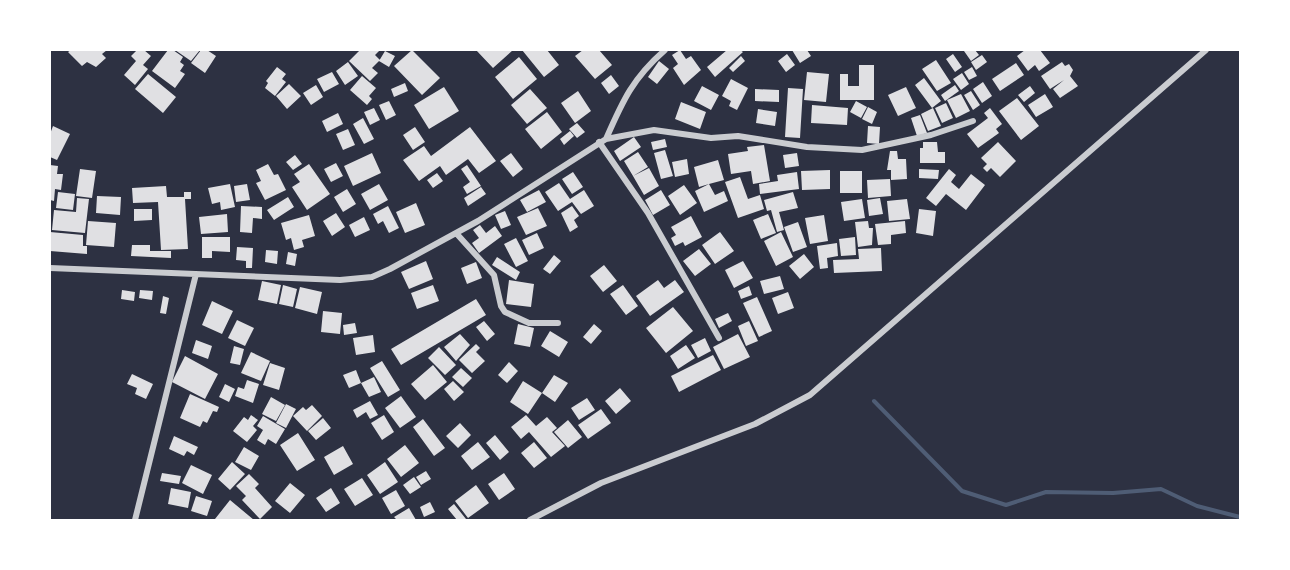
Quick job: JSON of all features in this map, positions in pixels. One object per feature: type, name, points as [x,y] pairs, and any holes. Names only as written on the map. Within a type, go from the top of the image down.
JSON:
[{"type":"street","points":[[606,139],[625,97],[642,70],[665,50]]},
{"type":"street","points":[[530,520],[601,483],[754,424],[810,395],[1206,50]]},
{"type":"street","points":[[50,268],[340,280],[372,276],[456,233],[606,139],[654,130],[711,138],[738,136],[807,147],[862,150],[931,135],[973,121]]},
{"type":"street","points":[[598,142],[648,213],[719,338]]},
{"type":"street","points":[[456,233],[494,275],[501,306],[505,312],[529,323],[558,323]]},
{"type":"street","points":[[135,520],[196,274]]},
{"type":"building","points":[[71,50],[107,50],[102,54],[106,58],[96,67],[87,62],[82,66],[68,52]]},
{"type":"building","points":[[137,50],[144,50],[151,56],[143,65],[148,69],[135,85],[124,75],[136,61],[131,56]]},
{"type":"building","points":[[168,50],[173,50],[183,57],[180,62],[184,65],[180,71],[185,74],[175,88],[152,71]]},
{"type":"building","points":[[175,50],[200,50],[191,61]]},
{"type":"building","points":[[201,50],[207,50],[216,56],[205,73],[191,63]]},
{"type":"building","points":[[360,50],[380,50],[375,55],[380,60],[372,68],[378,73],[370,81],[349,61]]},
{"type":"building","points":[[412,50],[440,78],[422,95],[394,66]]},
{"type":"building","points":[[476,50],[513,50],[493,68]]},
{"type":"building","points":[[522,50],[547,50],[559,65],[544,77]]},
{"type":"building","points":[[583,50],[599,50],[612,65],[595,79],[575,56]]},
{"type":"building","points":[[680,50],[686,59],[691,56],[701,70],[684,85],[673,68],[678,64],[672,55]]},
{"type":"building","points":[[727,50],[743,52],[715,77],[707,67]]},
{"type":"building","points":[[792,50],[807,50],[811,56],[800,63]]},
{"type":"building","points":[[975,50],[979,55],[971,61],[964,51]]},
{"type":"building","points":[[1025,50],[1040,50],[1050,63],[1039,71],[1035,65],[1028,71],[1017,56]]},
{"type":"building","points":[[385,51],[395,56],[389,67],[379,61]]},
{"type":"building","points":[[787,54],[795,65],[786,72],[778,61]]},
{"type":"building","points":[[953,54],[962,67],[955,72],[946,59]]},
{"type":"building","points":[[982,55],[987,62],[976,70],[971,62]]},
{"type":"building","points":[[741,56],[745,61],[733,72],[729,68]]},
{"type":"building","points":[[519,57],[537,79],[513,99],[495,77]]},
{"type":"building","points":[[936,60],[951,83],[937,91],[922,69]]},
{"type":"building","points":[[659,61],[669,69],[657,84],[648,77]]},
{"type":"building","points":[[348,62],[358,76],[345,85],[336,71]]},
{"type":"building","points":[[1062,62],[1065,66],[1069,64],[1073,70],[1070,76],[1078,86],[1060,98],[1053,89],[1064,80],[1050,89],[1041,76]]},
{"type":"building","points":[[1016,63],[1024,75],[1000,91],[992,79]]},
{"type":"building","points":[[859,65],[874,65],[874,100],[840,100],[840,74],[848,74],[848,86],[859,86]]},
{"type":"building","points":[[277,67],[286,74],[282,79],[286,82],[275,96],[265,88],[268,83],[266,81]]},
{"type":"building","points":[[972,67],[977,76],[969,80],[964,72]]},
{"type":"building","points":[[332,72],[339,84],[324,92],[317,79]]},
{"type":"building","points":[[807,72],[829,74],[826,102],[804,100]]},
{"type":"building","points":[[962,73],[969,84],[961,90],[953,79]]},
{"type":"building","points":[[148,74],[176,97],[163,113],[135,89]]},
{"type":"building","points":[[611,75],[619,86],[609,94],[601,83]]},
{"type":"building","points":[[362,76],[376,88],[369,96],[372,99],[367,105],[350,90]]},
{"type":"building","points":[[924,78],[941,101],[932,108],[915,85]]},
{"type":"building","points":[[731,79],[748,88],[737,110],[729,106],[731,101],[722,96]]},
{"type":"building","points":[[983,82],[992,96],[982,103],[973,89]]},
{"type":"building","points":[[405,83],[408,91],[394,97],[391,89]]},
{"type":"building","points":[[289,84],[301,96],[287,109],[276,96]]},
{"type":"building","points":[[316,85],[323,97],[311,105],[303,93]]},
{"type":"building","points":[[955,85],[959,91],[945,101],[941,95]]},
{"type":"building","points":[[702,86],[719,95],[711,110],[694,101]]},
{"type":"building","points":[[1030,86],[1035,93],[1024,102],[1018,95]]},
{"type":"building","points":[[444,87],[459,111],[429,129],[414,105]]},
{"type":"building","points":[[906,87],[916,108],[898,116],[888,95]]},
{"type":"building","points":[[788,88],[803,89],[800,138],[785,137]]},
{"type":"building","points":[[530,89],[547,108],[527,124],[511,105]]},
{"type":"building","points":[[755,89],[779,90],[779,102],[755,101]]},
{"type":"building","points":[[578,91],[591,111],[575,123],[561,103]]},
{"type":"building","points":[[971,91],[980,105],[973,110],[964,95]]},
{"type":"building","points":[[961,94],[970,111],[956,118],[947,100]]},
{"type":"building","points":[[1045,94],[1053,107],[1036,117],[1028,105]]},
{"type":"building","points":[[1017,98],[1039,126],[1021,140],[999,111]]},
{"type":"building","points":[[389,101],[396,115],[386,120],[379,105]]},
{"type":"building","points":[[856,101],[867,107],[861,118],[850,112]]},
{"type":"building","points":[[681,102],[706,112],[700,129],[675,119]]},
{"type":"building","points":[[946,103],[953,118],[942,123],[935,108]]},
{"type":"building","points":[[812,105],[848,108],[847,125],[811,123]]},
{"type":"building","points":[[868,107],[877,112],[872,124],[862,119]]},
{"type":"building","points":[[374,108],[380,120],[370,125],[364,112]]},
{"type":"building","points":[[933,108],[941,126],[928,131],[921,114]]},
{"type":"building","points":[[990,108],[1002,124],[996,129],[999,133],[978,148],[967,134],[988,118],[984,113]]},
{"type":"building","points":[[758,109],[777,112],[775,126],[756,123]]},
{"type":"building","points":[[547,112],[562,132],[541,149],[525,129]]},
{"type":"building","points":[[338,113],[343,124],[327,132],[322,121]]},
{"type":"building","points":[[920,115],[927,133],[917,136],[911,118]]},
{"type":"building","points":[[363,118],[374,139],[364,144],[353,124]]},
{"type":"building","points":[[577,123],[585,132],[577,138],[569,129]]},
{"type":"building","points":[[53,126],[70,134],[57,160],[50,157],[50,134]]},
{"type":"building","points":[[868,126],[880,127],[879,144],[867,143]]},
{"type":"building","points":[[415,127],[425,142],[413,150],[403,135]]},
{"type":"building","points":[[470,127],[496,161],[479,173],[468,159],[446,175],[440,166],[419,181],[403,160],[424,146],[431,156]]},
{"type":"building","points":[[348,129],[355,145],[343,150],[336,134]]},
{"type":"building","points":[[570,131],[574,136],[564,145],[560,139]]},
{"type":"building","points":[[634,137],[641,147],[620,161],[614,151]]},
{"type":"building","points":[[665,139],[667,147],[653,150],[651,142]]},
{"type":"building","points":[[923,142],[937,142],[938,152],[945,152],[945,163],[920,163],[920,148],[923,148]]},
{"type":"building","points":[[998,142],[1016,161],[1000,177],[991,168],[987,172],[983,168],[987,164],[981,158]]},
{"type":"building","points":[[764,145],[770,181],[753,184],[751,171],[731,174],[728,154],[748,151],[747,147]]},
{"type":"building","points":[[665,150],[673,176],[661,179],[654,153]]},
{"type":"building","points":[[890,151],[897,151],[898,159],[906,159],[907,179],[891,180],[891,170],[887,170]]},
{"type":"building","points":[[638,152],[648,167],[633,176],[624,161]]},
{"type":"building","points":[[372,153],[381,173],[353,186],[344,166]]},
{"type":"building","points":[[511,153],[523,169],[513,177],[500,161]]},
{"type":"building","points":[[797,153],[799,166],[785,168],[783,155]]},
{"type":"building","points":[[295,155],[302,164],[293,170],[286,162]]},
{"type":"building","points":[[687,159],[689,174],[675,177],[672,162]]},
{"type":"building","points":[[718,160],[724,180],[699,187],[694,167]]},
{"type":"building","points":[[336,163],[343,176],[331,182],[324,169]]},
{"type":"building","points":[[268,164],[274,175],[278,174],[286,190],[265,200],[256,183],[261,181],[256,170]]},
{"type":"building","points":[[309,164],[330,194],[307,210],[292,187],[300,182],[294,174]]},
{"type":"building","points":[[50,165],[58,166],[57,174],[63,174],[61,190],[55,189],[54,201],[50,200]]},
{"type":"building","points":[[467,165],[481,186],[467,194],[463,187],[470,182],[461,169]]},
{"type":"building","points":[[649,168],[659,186],[644,195],[633,176]]},
{"type":"building","points":[[80,169],[96,171],[92,198],[76,196]]},
{"type":"building","points":[[919,169],[939,170],[938,179],[919,178]]},
{"type":"building","points":[[949,169],[956,175],[951,182],[959,189],[971,174],[985,185],[966,210],[946,194],[936,206],[926,198]]},
{"type":"building","points":[[830,170],[830,189],[802,190],[801,171]]},
{"type":"building","points":[[840,171],[862,171],[862,193],[840,193]]},
{"type":"building","points":[[573,172],[583,187],[572,194],[562,179]]},
{"type":"building","points":[[797,172],[799,189],[760,194],[759,184],[778,181],[777,175]]},
{"type":"building","points":[[437,173],[443,181],[433,188],[427,180]]},
{"type":"building","points":[[740,177],[748,199],[760,195],[764,209],[738,218],[725,182]]},
{"type":"building","points":[[890,179],[891,196],[868,198],[867,180]]},
{"type":"building","points":[[559,183],[570,199],[584,190],[594,206],[581,214],[572,202],[558,211],[545,192]]},
{"type":"building","points":[[230,184],[235,207],[221,210],[220,202],[212,204],[208,188]]},
{"type":"building","points":[[247,184],[250,200],[236,202],[234,186]]},
{"type":"building","points":[[379,184],[388,200],[370,210],[361,194]]},
{"type":"building","points":[[709,184],[715,195],[724,191],[728,201],[704,212],[695,191]]},
{"type":"building","points":[[684,185],[697,203],[680,215],[668,196]]},
{"type":"building","points":[[166,186],[167,197],[184,197],[184,192],[191,192],[191,199],[185,199],[188,249],[161,250],[158,202],[133,203],[132,188]]},
{"type":"building","points":[[481,187],[486,194],[468,206],[464,198]]},
{"type":"building","points":[[347,189],[356,204],[343,212],[334,197]]},
{"type":"building","points":[[539,190],[546,202],[527,212],[520,200]]},
{"type":"building","points":[[661,190],[670,205],[653,215],[645,200]]},
{"type":"building","points":[[58,192],[75,194],[73,210],[56,208]]},
{"type":"building","points":[[793,192],[798,208],[779,212],[784,230],[777,232],[771,210],[767,211],[764,200]]},
{"type":"building","points":[[97,196],[121,197],[120,215],[96,213]]},
{"type":"building","points":[[288,197],[294,207],[274,220],[267,210]]},
{"type":"building","points":[[77,198],[89,199],[85,233],[52,230],[54,210],[76,212]]},
{"type":"building","points":[[880,198],[883,214],[869,216],[867,200]]},
{"type":"building","points":[[862,199],[865,218],[844,221],[841,202]]},
{"type":"building","points":[[907,199],[910,219],[889,221],[887,201]]},
{"type":"building","points":[[416,203],[425,225],[405,233],[396,212]]},
{"type":"building","points":[[241,206],[262,207],[262,219],[253,218],[252,233],[240,232]]},
{"type":"building","points":[[388,206],[399,228],[389,233],[383,221],[378,224],[373,214]]},
{"type":"building","points":[[572,206],[579,216],[574,220],[578,227],[570,232],[561,213]]},
{"type":"building","points":[[538,208],[547,226],[526,235],[517,217]]},
{"type":"building","points":[[134,209],[152,209],[152,220],[134,221]]},
{"type":"building","points":[[919,209],[936,211],[933,236],[916,233]]},
{"type":"building","points":[[505,211],[511,225],[501,229],[495,215]]},
{"type":"building","points":[[336,213],[345,227],[332,236],[323,221]]},
{"type":"building","points":[[227,214],[228,232],[201,234],[199,217]]},
{"type":"building","points":[[768,214],[776,233],[761,239],[753,220]]},
{"type":"building","points":[[309,215],[315,236],[302,240],[304,247],[294,250],[291,238],[286,240],[281,223]]},
{"type":"building","points":[[824,215],[828,241],[810,244],[805,218]]},
{"type":"building","points":[[691,216],[702,237],[685,246],[683,242],[675,246],[671,238],[676,235],[671,227]]},
{"type":"building","points":[[364,217],[370,230],[355,237],[349,225]]},
{"type":"building","points":[[88,221],[116,223],[114,247],[86,245]]},
{"type":"building","points":[[868,221],[869,228],[873,228],[872,245],[858,247],[855,222]]},
{"type":"building","points":[[905,221],[906,233],[891,235],[891,244],[878,245],[875,224]]},
{"type":"building","points":[[798,222],[807,247],[793,252],[784,227]]},
{"type":"building","points":[[480,225],[486,233],[495,226],[502,236],[479,253],[472,243],[479,238],[473,230]]},
{"type":"building","points":[[50,232],[83,235],[83,246],[87,246],[87,254],[50,251]]},
{"type":"building","points":[[720,232],[734,251],[715,264],[702,245]]},
{"type":"building","points":[[781,232],[793,257],[776,266],[764,241]]},
{"type":"building","points":[[537,233],[544,248],[529,255],[522,240]]},
{"type":"building","points":[[202,237],[230,237],[230,252],[212,251],[212,258],[202,258]]},
{"type":"building","points":[[855,237],[856,255],[841,256],[839,239]]},
{"type":"building","points":[[516,238],[528,261],[516,267],[504,244]]},
{"type":"building","points":[[837,243],[838,256],[827,258],[828,268],[820,269],[817,246]]},
{"type":"building","points":[[132,245],[150,245],[150,251],[171,251],[171,258],[131,256]]},
{"type":"building","points":[[237,247],[253,248],[252,268],[246,268],[246,261],[236,260]]},
{"type":"building","points":[[881,248],[882,271],[834,273],[833,260],[859,259],[858,249]]},
{"type":"building","points":[[699,249],[711,264],[695,276],[683,261]]},
{"type":"building","points":[[266,250],[278,251],[277,264],[265,262]]},
{"type":"building","points":[[288,252],[297,254],[295,266],[286,264]]},
{"type":"building","points":[[804,254],[814,267],[800,279],[789,266]]},
{"type":"building","points":[[554,255],[561,261],[550,274],[543,269]]},
{"type":"building","points":[[497,257],[520,272],[516,280],[492,265]]},
{"type":"building","points":[[426,261],[433,279],[409,289],[401,272]]},
{"type":"building","points":[[743,261],[753,278],[734,288],[725,270]]},
{"type":"building","points":[[476,262],[482,278],[467,284],[461,268]]},
{"type":"building","points":[[604,265],[617,281],[603,292],[590,276]]},
{"type":"building","points":[[780,276],[784,289],[764,294],[760,281]]},
{"type":"building","points":[[509,280],[534,284],[531,307],[506,304]]},
{"type":"building","points":[[658,280],[664,288],[675,280],[684,292],[650,316],[636,296]]},
{"type":"building","points":[[262,281],[281,285],[277,304],[258,300]]},
{"type":"building","points":[[283,285],[297,289],[293,307],[279,304]]},
{"type":"building","points":[[433,285],[439,301],[417,309],[411,293]]},
{"type":"building","points":[[623,285],[638,306],[626,315],[610,294]]},
{"type":"building","points":[[749,286],[752,295],[741,299],[738,291]]},
{"type":"building","points":[[300,287],[322,292],[317,314],[295,308]]},
{"type":"building","points":[[122,290],[135,292],[134,301],[121,299]]},
{"type":"building","points":[[140,290],[153,291],[152,300],[139,298]]},
{"type":"building","points":[[788,292],[794,308],[778,314],[772,298]]},
{"type":"building","points":[[163,296],[169,298],[166,314],[160,313]]},
{"type":"building","points":[[757,297],[772,331],[759,337],[743,303]]},
{"type":"building","points":[[476,299],[486,315],[401,365],[391,349]]},
{"type":"building","points":[[212,301],[233,311],[222,334],[202,325]]},
{"type":"building","points":[[673,307],[693,331],[666,353],[646,328]]},
{"type":"building","points":[[323,311],[342,313],[340,334],[321,332]]},
{"type":"building","points":[[728,313],[732,321],[719,328],[715,319]]},
{"type":"building","points":[[237,320],[254,328],[245,346],[228,338]]},
{"type":"building","points":[[484,321],[495,334],[487,341],[476,327]]},
{"type":"building","points":[[749,321],[758,341],[746,346],[738,326]]},
{"type":"building","points":[[355,323],[357,333],[344,335],[343,325]]},
{"type":"building","points":[[518,324],[534,328],[530,347],[514,344]]},
{"type":"building","points":[[594,324],[602,331],[591,344],[583,337]]},
{"type":"building","points":[[550,331],[568,342],[559,357],[541,346]]},
{"type":"building","points":[[460,334],[470,345],[456,361],[444,347]]},
{"type":"building","points":[[738,334],[750,357],[724,369],[713,347]]},
{"type":"building","points":[[373,335],[375,352],[356,355],[353,338]]},
{"type":"building","points":[[705,338],[711,351],[698,358],[691,345]]},
{"type":"building","points":[[196,340],[212,346],[208,359],[192,353]]},
{"type":"building","points":[[476,344],[480,348],[476,352],[485,361],[472,373],[459,360]]},
{"type":"building","points":[[686,345],[695,358],[678,369],[670,356]]},
{"type":"building","points":[[234,346],[244,349],[240,365],[230,363]]},
{"type":"building","points":[[439,347],[456,365],[445,375],[428,358]]},
{"type":"building","points":[[251,352],[270,361],[261,381],[241,373]]},
{"type":"building","points":[[713,355],[721,370],[679,392],[671,376]]},
{"type":"building","points":[[185,356],[218,374],[205,399],[172,382]]},
{"type":"building","points":[[382,361],[400,390],[388,397],[370,368]]},
{"type":"building","points":[[509,362],[518,371],[507,383],[498,375]]},
{"type":"building","points":[[270,363],[285,368],[279,390],[263,385]]},
{"type":"building","points":[[433,365],[447,382],[425,400],[411,384]]},
{"type":"building","points":[[461,368],[472,378],[463,387],[452,377]]},
{"type":"building","points":[[356,370],[361,383],[349,388],[343,375]]},
{"type":"building","points":[[132,374],[153,384],[146,399],[135,394],[137,388],[127,384]]},
{"type":"building","points":[[554,375],[568,383],[555,402],[542,393]]},
{"type":"building","points":[[374,377],[381,392],[369,397],[361,383]]},
{"type":"building","points":[[247,380],[259,384],[253,403],[235,396],[238,387],[244,389]]},
{"type":"building","points":[[453,381],[464,392],[454,401],[444,389]]},
{"type":"building","points":[[523,381],[542,393],[528,414],[510,402]]},
{"type":"building","points":[[225,384],[235,389],[229,402],[219,397]]},
{"type":"building","points":[[620,388],[631,401],[616,414],[605,401]]},
{"type":"building","points":[[190,394],[219,407],[217,412],[213,411],[207,423],[203,421],[200,427],[180,418]]},
{"type":"building","points":[[401,396],[416,417],[400,428],[385,408]]},
{"type":"building","points":[[271,397],[285,405],[276,421],[262,414]]},
{"type":"building","points":[[587,398],[595,410],[579,420],[571,408]]},
{"type":"building","points":[[370,401],[378,415],[370,419],[366,412],[357,418],[353,410]]},
{"type":"building","points":[[286,404],[296,409],[286,428],[276,423]]},
{"type":"building","points":[[312,405],[322,416],[307,431],[293,416],[303,407],[306,410]]},
{"type":"building","points":[[601,409],[611,423],[588,439],[578,425]]},
{"type":"building","points":[[251,415],[258,420],[253,426],[257,430],[247,442],[233,431],[244,417],[248,420]]},
{"type":"building","points":[[384,415],[394,432],[382,440],[371,423]]},
{"type":"building","points":[[526,415],[536,426],[547,417],[557,428],[552,432],[565,446],[551,457],[529,432],[521,439],[511,427]]},
{"type":"building","points":[[263,416],[285,429],[276,444],[268,439],[265,445],[257,440],[263,430],[257,426]]},
{"type":"building","points":[[323,418],[331,428],[316,440],[308,431]]},
{"type":"building","points":[[423,419],[445,448],[434,456],[413,427]]},
{"type":"building","points":[[568,420],[582,437],[568,448],[554,432]]},
{"type":"building","points":[[460,423],[471,435],[458,448],[446,436]]},
{"type":"building","points":[[298,433],[315,460],[297,471],[280,445]]},
{"type":"building","points":[[495,435],[509,452],[500,460],[486,443]]},
{"type":"building","points":[[174,436],[198,447],[194,455],[187,451],[184,456],[169,449]]},
{"type":"building","points":[[478,442],[490,457],[472,470],[461,456]]},
{"type":"building","points":[[534,442],[547,458],[534,468],[521,453]]},
{"type":"building","points":[[405,445],[419,463],[401,477],[387,459]]},
{"type":"building","points":[[343,446],[353,464],[334,475],[324,457]]},
{"type":"building","points":[[244,447],[259,456],[251,470],[235,462]]},
{"type":"building","points":[[232,462],[245,474],[230,490],[218,479]]},
{"type":"building","points":[[385,462],[398,482],[380,494],[367,475]]},
{"type":"building","points":[[191,465],[212,475],[203,494],[182,483]]},
{"type":"building","points":[[426,471],[431,479],[421,485],[416,477]]},
{"type":"building","points":[[162,473],[181,476],[179,484],[160,481]]},
{"type":"building","points":[[504,473],[515,489],[499,500],[488,484]]},
{"type":"building","points":[[249,474],[259,484],[255,488],[272,507],[260,519],[242,500],[246,496],[236,486]]},
{"type":"building","points":[[414,477],[421,487],[410,494],[403,485]]},
{"type":"building","points":[[362,478],[373,495],[355,506],[344,489]]},
{"type":"building","points":[[290,483],[305,495],[290,513],[275,501]]},
{"type":"building","points":[[476,485],[489,503],[468,518],[455,501]]},
{"type":"building","points":[[171,488],[191,492],[188,508],[168,504]]},
{"type":"building","points":[[331,488],[340,503],[326,512],[316,498]]},
{"type":"building","points":[[396,490],[405,506],[391,514],[382,498]]},
{"type":"building","points":[[196,496],[212,501],[207,516],[191,511]]},
{"type":"building","points":[[230,500],[254,520],[215,519]]},
{"type":"building","points":[[430,502],[435,512],[424,517],[420,507]]},
{"type":"building","points":[[454,504],[466,519],[457,520],[448,509]]},
{"type":"building","points":[[409,508],[416,520],[397,520],[394,517]]},
{"type":"waterway","points":[[874,401],[962,491],[1006,505],[1046,492],[1113,493],[1161,489],[1197,506],[1240,517]]}]
